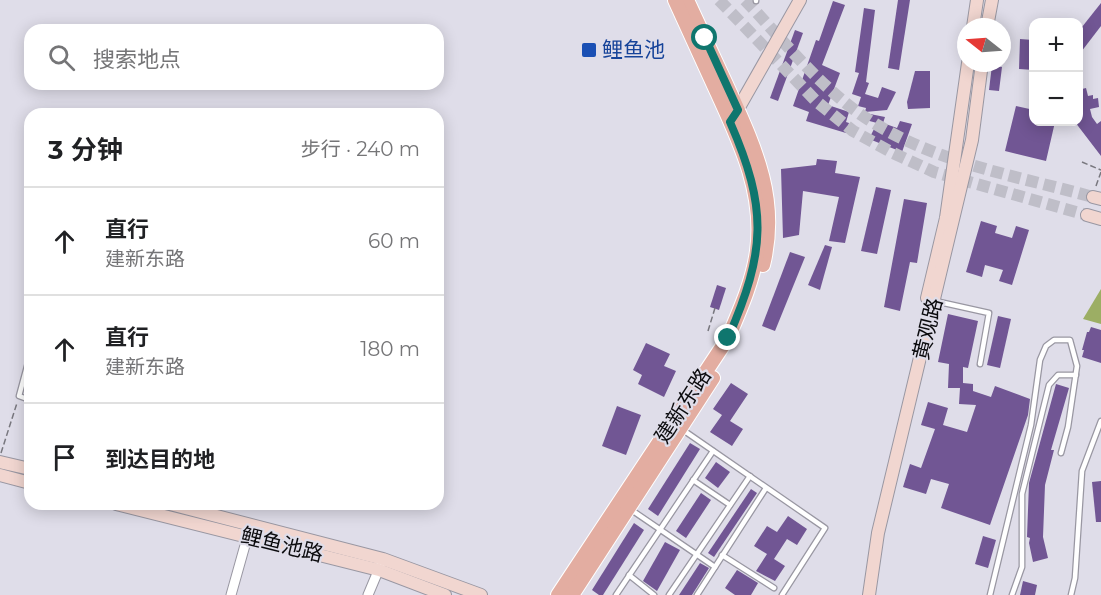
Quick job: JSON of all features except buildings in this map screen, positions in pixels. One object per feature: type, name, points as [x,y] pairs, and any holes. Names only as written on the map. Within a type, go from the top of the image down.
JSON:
[{"type":"main road","name":"建新东路","points":[[558,595],[728,338],[741,308],[757,252],[759,230],[757,207],[746,159],[675,0]]},
{"type":"main road","name":"建新东路","points":[[577,593],[628,508],[736,341],[753,301],[766,254],[769,231],[764,185],[758,157],[687,0]]},
{"type":"main road","points":[[730,122],[800,0]]},
{"type":"main road","points":[[977,0],[986,18]]},
{"type":"main road","points":[[974,18],[977,0]]},
{"type":"main road","points":[[989,18],[992,0]]},
{"type":"main road","name":"黄观路","points":[[862,595],[871,535],[946,218],[967,72]]},
{"type":"main road","name":"黄观路","points":[[869,595],[878,533],[972,140],[981,72]]},
{"type":"main road","points":[[1087,215],[1101,219]]},
{"type":"main road","points":[[0,462],[24,468]]},
{"type":"main road","points":[[0,475],[24,481]]},
{"type":"main road","name":"鲤鱼池路","points":[[147,510],[249,530]]},
{"type":"main road","name":"鲤鱼池路","points":[[188,510],[249,530],[381,565],[481,595]]},
{"type":"main road","name":"鲤鱼池路","points":[[381,565],[445,595]]},
{"type":"street","points":[[231,595],[249,530]]},
{"type":"street","points":[[368,595],[381,565]]},
{"type":"lane","points":[[935,301],[989,313],[980,364]]},
{"type":"lane","points":[[990,595],[1031,425],[1040,360],[1046,346],[1054,340],[1070,340],[1077,366],[1068,427],[1061,453]]},
{"type":"lane","points":[[1012,595],[1022,567],[1022,494],[1049,385],[1058,375],[1076,375]]},
{"type":"lane","points":[[24,378],[19,396],[24,398]]},
{"type":"lane","points":[[1071,595],[1075,578],[1082,471],[1101,421]]},
{"type":"lane","points":[[681,428],[825,528],[782,595]]},
{"type":"lane","points":[[615,595],[713,451]]},
{"type":"lane","points":[[669,595],[750,476]]},
{"type":"lane","points":[[693,480],[730,505]]},
{"type":"lane","points":[[698,595],[766,488]]},
{"type":"lane","points":[[628,508],[715,567]]},
{"type":"lane","points":[[722,555],[774,588]]},
{"type":"lane","points":[[629,576],[654,595]]},
{"type":"path","points":[[1082,162],[1101,171],[1096,196]]},
{"type":"path","points":[[708,331],[715,308]]},
{"type":"path","points":[[0,457],[19,396]]},
{"type":"green space","points":[[1101,289],[1101,324],[1083,319]]},
{"type":"tunnel","points":[[719,0],[816,101],[853,131],[934,172],[1087,215]]},
{"type":"tunnel","points":[[745,0],[835,94],[851,108],[895,135],[949,158],[1093,197]]},
{"type":"place","name":"鲤鱼池","points":[[589,50]]},
{"type":"route","points":[[705,38],[738,110],[730,122],[746,159],[757,207],[759,230],[751,277],[728,338]]}]
